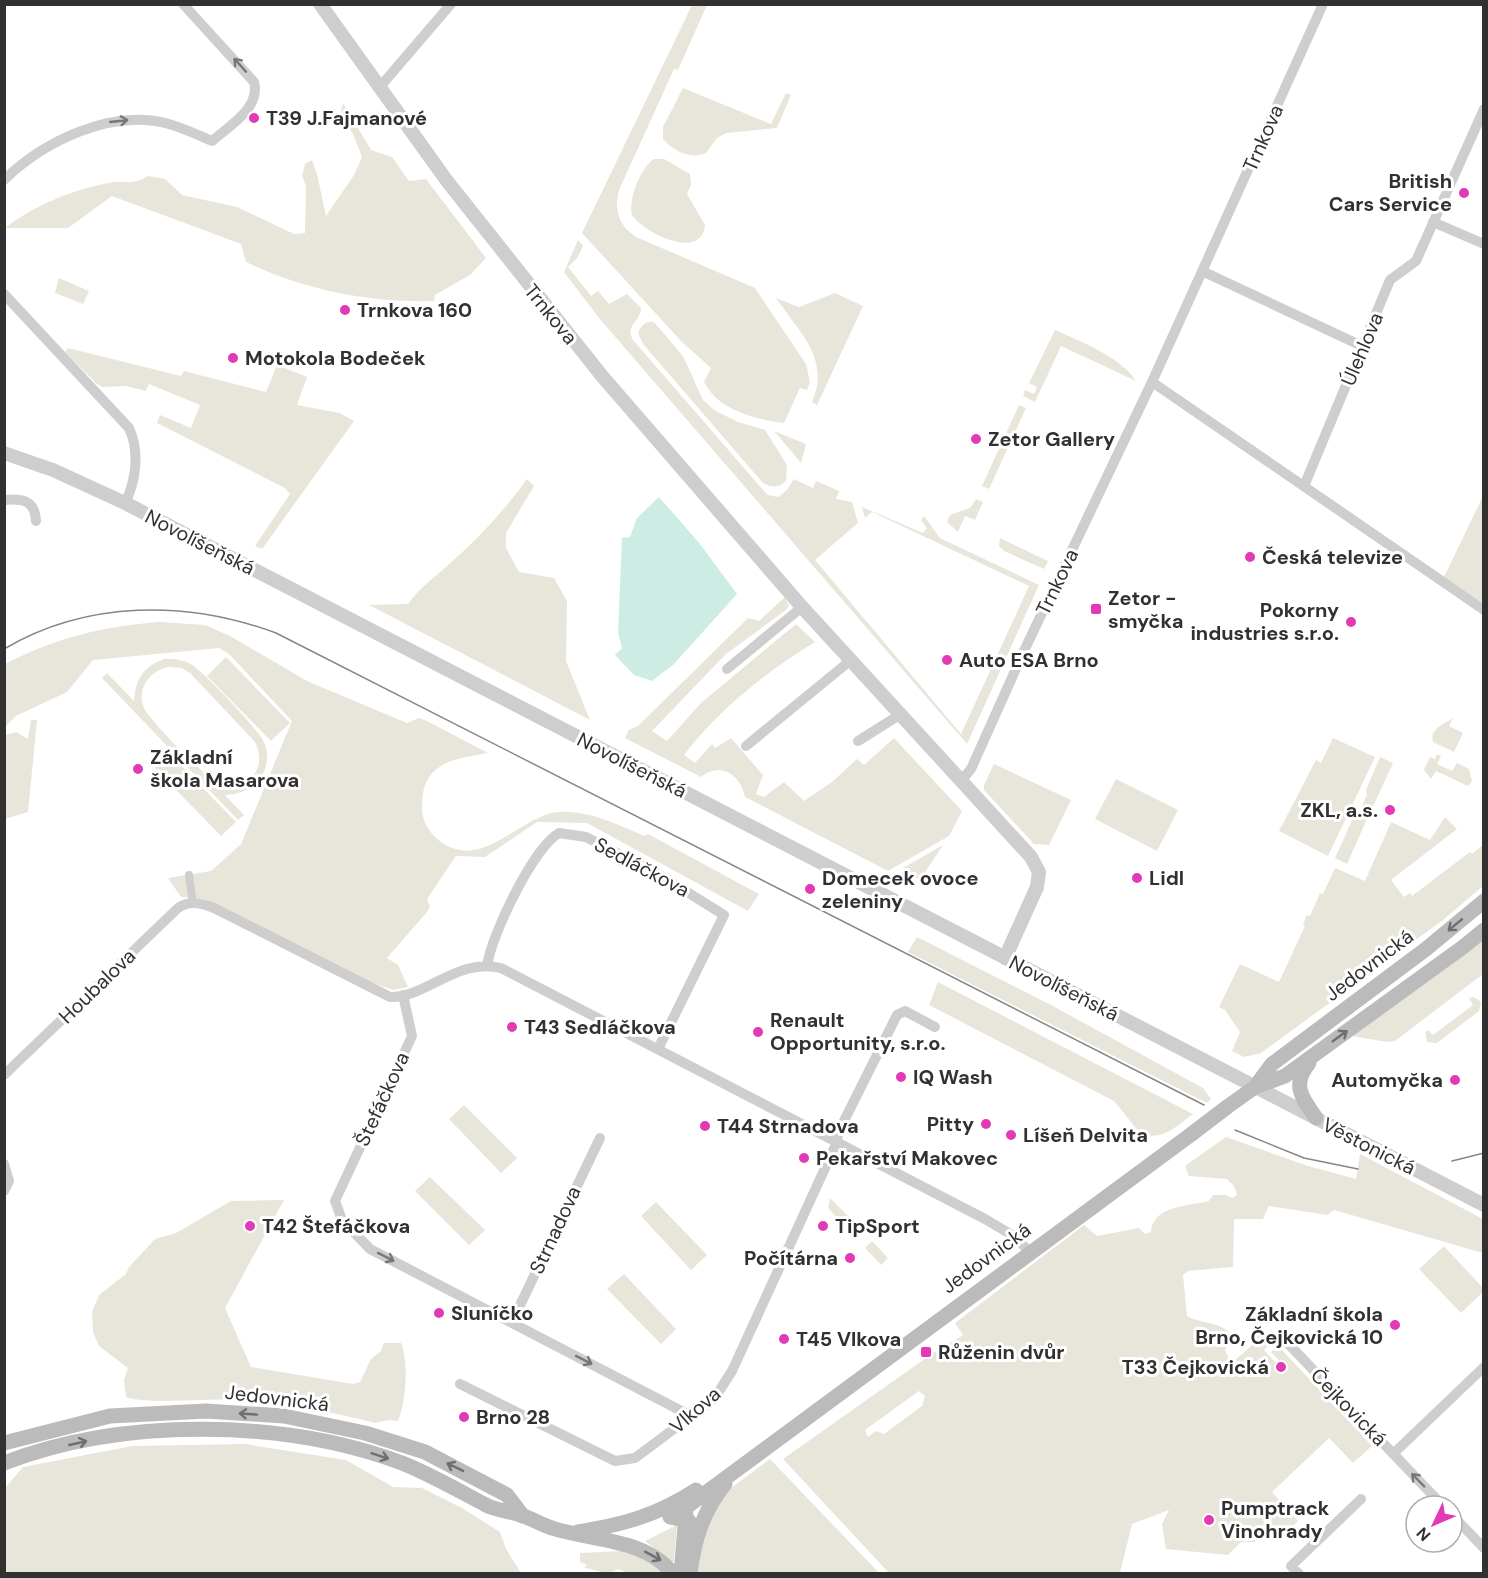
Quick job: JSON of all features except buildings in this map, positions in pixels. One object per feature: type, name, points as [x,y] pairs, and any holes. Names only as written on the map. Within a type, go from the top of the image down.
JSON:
[{"type":"main road","name":"Jedovnická","points":[[570,1533],[616,1534],[686,1510],[743,1464],[1255,1087],[1272,1064],[1426,949],[1484,901]]},
{"type":"main road","name":"Jedovnická","points":[[1255,1087],[1279,1080],[1484,930]]},
{"type":"main road","points":[[1316,1118],[1299,1093],[1298,1082],[1301,1072],[1318,1052]]},
{"type":"main road","name":"Jedovnická","points":[[4,1443],[85,1421],[120,1415],[206,1411],[284,1416],[365,1433],[425,1452],[507,1496],[523,1516]]},
{"type":"main road","name":"Jedovnická","points":[[4,1463],[85,1440],[147,1432],[262,1432],[354,1448],[391,1460],[433,1476],[501,1511],[523,1516],[570,1533],[645,1551],[662,1561],[673,1574]]},
{"type":"main road","points":[[4,1470],[21,1457]]},
{"type":"main road","name":"Jedovnická","points":[[570,1533],[629,1522],[654,1514],[743,1464]]},
{"type":"main road","points":[[693,1548],[708,1508],[716,1494],[743,1464]]},
{"type":"main road","points":[[686,1510],[692,1526],[693,1548],[690,1574]]},
{"type":"main road","points":[[681,1574],[686,1510]]},
{"type":"street","points":[[4,180],[21,164],[64,139],[111,121],[137,119],[168,123],[212,141],[249,108],[255,96],[255,88],[250,76],[183,4]]},
{"type":"street","name":"Trnkova","points":[[320,4],[447,181],[602,376],[802,607],[1028,853],[1039,873],[1037,887],[1005,958]]},
{"type":"street","points":[[379,88],[451,4]]},
{"type":"street","name":"Trnkova","points":[[961,781],[971,769],[1023,653],[1152,381],[1323,4]]},
{"type":"street","name":"Úlehlova","points":[[1304,486],[1364,347],[1390,280],[1416,261],[1484,109]]},
{"type":"street","points":[[1433,222],[1484,244]]},
{"type":"street","points":[[1202,271],[1364,347]]},
{"type":"street","points":[[4,294],[129,428],[133,442],[135,480],[125,503]]},
{"type":"street","points":[[1152,381],[1484,610]]},
{"type":"street","name":"Novolíšeňská","points":[[4,453],[62,474],[125,503],[1255,1087]]},
{"type":"street","points":[[4,500],[24,499],[33,507],[36,521]]},
{"type":"street","points":[[727,669],[802,607]]},
{"type":"street","points":[[746,746],[851,660]]},
{"type":"street","points":[[858,741],[901,714]]},
{"type":"street","name":"Sedláčkova","points":[[487,966],[491,946],[540,851],[559,833],[586,837],[658,874],[724,915],[658,1049]]},
{"type":"street","points":[[189,875],[193,903],[214,908],[390,997],[403,995],[466,969],[487,966],[514,974],[985,1219],[1017,1238],[1029,1252]]},
{"type":"street","name":"Houbalova","points":[[4,1075],[178,908],[193,903]]},
{"type":"street","name":"Štefáčkova","points":[[403,995],[412,1036],[335,1201],[342,1220],[370,1249],[512,1322]]},
{"type":"street","points":[[837,1143],[838,1133],[897,1015],[904,1011],[935,1027]]},
{"type":"street","name":"Věstonická","points":[[1255,1087],[1484,1205]]},
{"type":"street","name":"Strnadova","points":[[512,1322],[600,1138]]},
{"type":"street","name":"Vlkova","points":[[460,1384],[615,1461],[635,1458],[714,1399],[732,1371],[837,1143]]},
{"type":"street","points":[[4,1164],[9,1181],[4,1191]]},
{"type":"street","points":[[512,1322],[691,1416]]},
{"type":"street","name":"Čejkovická","points":[[1280,1335],[1431,1494]]},
{"type":"street","name":"Čejkovická","points":[[1393,1454],[1484,1367]]},
{"type":"street","points":[[1291,1571],[1361,1499]]},
{"type":"street","points":[[1464,1527],[1484,1548]]},
{"type":"shaded area","points":[[692,5],[707,5],[678,70],[674,69],[619,190],[617,210],[621,222],[636,237],[755,288],[806,364],[810,382],[807,390],[800,388],[784,423],[750,416],[728,407],[719,400],[704,382],[711,368],[681,341],[582,233]]},
{"type":"shaded area","points":[[683,88],[771,124],[786,93],[791,95],[777,128],[726,133],[717,138],[706,153],[689,155],[677,151],[663,139],[663,127]]},
{"type":"shaded area","points":[[343,103],[371,150],[392,157],[409,181],[426,179],[486,258],[470,275],[435,295],[434,301],[362,297],[291,280],[246,262],[241,244],[112,196],[68,228],[5,228],[40,206],[67,195],[108,183],[131,182],[148,176],[165,179],[182,195],[237,207],[294,234],[305,233],[306,186],[302,176],[305,164],[312,160],[326,216],[354,175],[362,157],[353,134],[340,116]]},
{"type":"shaded area","points":[[654,159],[664,159],[690,174],[691,185],[687,194],[705,225],[701,236],[694,241],[683,243],[659,235],[647,229],[632,215],[632,201],[640,176]]},
{"type":"shaded area","points":[[578,240],[583,246],[578,257],[568,267],[591,296],[598,291],[609,304],[627,294],[641,308],[630,331],[633,340],[768,495],[778,497],[787,490],[794,479],[813,488],[816,481],[839,491],[836,499],[852,502],[858,523],[815,560],[961,734],[1029,586],[872,512],[865,518],[862,507],[923,533],[927,528],[921,520],[924,516],[940,538],[1039,585],[967,744],[599,318],[564,272]]},
{"type":"shaded area","points":[[59,278],[89,291],[83,304],[55,293]]},
{"type":"shaded area","points":[[835,293],[863,306],[817,405],[812,402],[817,387],[818,372],[815,359],[803,335],[776,298],[799,307]]},
{"type":"shaded area","points":[[654,322],[683,356],[703,400],[714,410],[738,422],[765,430],[787,465],[786,481],[775,487],[763,483],[643,344],[638,333],[644,324]]},
{"type":"shaded area","points":[[1055,330],[1110,357],[1129,372],[1136,381],[1061,346],[1035,402],[1023,396],[1025,390],[1034,394],[1037,387],[1029,383]]},
{"type":"shaded area","points":[[68,348],[181,376],[184,371],[266,392],[277,365],[307,377],[297,405],[340,413],[354,421],[262,549],[255,546],[290,494],[285,488],[157,423],[160,415],[191,428],[200,405],[149,384],[146,391],[126,386],[103,387],[97,384],[65,352]]},
{"type":"shaded area","points":[[1019,405],[1026,408],[989,489],[982,486]]},
{"type":"shaded area","points":[[774,431],[806,444],[801,463]]},
{"type":"shaded area","points":[[527,479],[534,486],[506,533],[506,548],[519,572],[554,578],[567,601],[566,661],[590,720],[369,605],[408,604],[422,588],[480,535]]},
{"type":"shaded area","points":[[1483,496],[1483,603],[1444,577]]},
{"type":"shaded area","points":[[659,497],[700,544],[737,594],[673,665],[652,681],[634,675],[615,655],[622,648],[618,632],[622,538],[630,537],[637,518]]},
{"type":"shaded area","points":[[976,499],[983,502],[975,520],[965,516],[958,532],[947,522],[950,515],[970,508]]},
{"type":"shaded area","points":[[1000,538],[1048,561],[1044,569],[1004,551],[999,546]]},
{"type":"shaded area","points":[[785,597],[789,606],[786,610],[726,654],[652,731],[667,741],[701,703],[796,624],[815,642],[744,692],[712,722],[684,755],[695,763],[712,744],[715,748],[731,738],[763,775],[756,794],[764,797],[784,782],[804,801],[832,782],[857,759],[864,765],[894,738],[962,811],[949,836],[888,871],[745,797],[739,782],[729,773],[716,770],[701,777],[625,738],[629,730],[638,726],[748,618],[759,621]]},
{"type":"shaded area","points":[[160,622],[205,625],[230,636],[307,681],[407,723],[419,718],[427,721],[488,753],[448,762],[439,767],[426,782],[422,803],[424,820],[432,834],[444,844],[459,850],[473,850],[488,846],[544,816],[558,812],[580,813],[603,819],[645,836],[648,834],[759,894],[748,911],[587,823],[537,822],[485,857],[456,856],[427,899],[430,907],[427,912],[387,958],[398,965],[408,987],[393,990],[367,981],[204,899],[181,897],[168,878],[211,871],[241,844],[292,721],[229,654],[219,648],[93,660],[67,692],[16,716],[5,727],[5,664],[61,640],[100,630]]},
{"type":"shaded area","points":[[226,657],[290,723],[271,741],[207,676]]},
{"type":"shaded area","points":[[171,659],[191,664],[230,701],[264,742],[267,762],[259,779],[244,791],[225,795],[244,815],[238,820],[102,678],[107,673],[134,701],[139,680],[146,670],[157,662]],"holes":[[[169,667],[181,668],[190,673],[255,742],[259,754],[258,766],[252,777],[241,785],[228,788],[217,783],[194,764],[144,708],[143,687],[151,676]]]},
{"type":"shaded area","points":[[1453,718],[1449,726],[1463,733],[1454,752],[1433,742],[1432,737],[1438,727]]},
{"type":"shaded area","points":[[31,720],[37,720],[28,812],[5,819],[5,735],[16,732],[28,739]]},
{"type":"shaded area","points":[[1333,738],[1375,757],[1328,856],[1279,831],[1316,760],[1321,763]]},
{"type":"shaded area","points":[[167,751],[236,822],[221,836],[152,765]]},
{"type":"shaded area","points":[[1437,754],[1441,756],[1437,764],[1452,771],[1457,763],[1469,769],[1472,781],[1468,786],[1436,771],[1431,779],[1424,770],[1430,757],[1435,759]]},
{"type":"shaded area","points":[[1380,757],[1393,763],[1370,813],[1361,808]]},
{"type":"shaded area","points":[[994,764],[1071,800],[1049,845],[1034,844],[984,790]]},
{"type":"shaded area","points":[[1116,779],[1178,810],[1157,851],[1095,819]]},
{"type":"shaded area","points":[[1360,815],[1367,819],[1347,864],[1335,858],[1353,818]]},
{"type":"shaded area","points":[[1445,817],[1457,829],[1391,880],[1404,897],[1410,893],[1412,896],[1470,852],[1472,854],[1483,845],[1483,886],[1443,920],[1261,1053],[1244,1057],[1232,1051],[1240,1032],[1225,1010],[1219,1007],[1240,964],[1279,982],[1305,926],[1303,924],[1307,915],[1310,916],[1335,868],[1365,881],[1391,822],[1430,840]]},
{"type":"shaded area","points":[[943,845],[920,880],[902,870],[903,868]]},
{"type":"shaded area","points":[[917,937],[1051,1005],[1203,1088],[1211,1099],[1207,1103],[908,952]]},
{"type":"shaded area","points":[[1483,937],[1483,974],[1395,1041],[1387,1042],[1352,1036]]},
{"type":"shaded area","points":[[938,982],[1193,1114],[1165,1133],[1146,1135],[1144,1138],[1114,1101],[929,1005]]},
{"type":"shaded area","points":[[1474,997],[1481,1002],[1479,1011],[1437,1043],[1427,1042],[1425,1032],[1428,1030],[1433,1035],[1473,1005],[1469,998]]},
{"type":"shaded area","points":[[464,1105],[517,1158],[501,1173],[449,1119]]},
{"type":"shaded area","points":[[1226,1137],[1308,1166],[1356,1179],[1360,1154],[1483,1219],[1483,1253],[1334,1210],[1327,1215],[1269,1206],[1263,1219],[1234,1219],[1233,1267],[1188,1271],[1183,1275],[1187,1316],[1218,1325],[1228,1332],[1232,1337],[1225,1350],[1230,1361],[1233,1362],[1250,1347],[1259,1332],[1270,1344],[1264,1350],[1278,1365],[1276,1367],[1280,1372],[1286,1367],[1271,1352],[1275,1349],[1281,1349],[1372,1446],[1353,1463],[1329,1438],[1272,1492],[1298,1521],[1282,1537],[1260,1525],[1255,1542],[1241,1542],[1228,1555],[1166,1549],[1162,1524],[1169,1510],[1132,1524],[1120,1573],[889,1573],[783,1459],[933,1353],[963,1335],[955,1323],[1084,1225],[1097,1236],[1139,1228],[1145,1234],[1151,1232],[1153,1223],[1164,1212],[1209,1201],[1213,1195],[1226,1195],[1232,1198],[1237,1195],[1234,1186],[1227,1179],[1189,1176],[1185,1166]],"holes":[[[919,1391],[925,1396],[922,1406],[884,1434],[876,1431],[868,1437],[865,1430]]]},
{"type":"shaded area","points":[[430,1177],[485,1230],[469,1245],[415,1191]]},
{"type":"shaded area","points":[[830,1198],[851,1219],[844,1226],[828,1208]]},
{"type":"shaded area","points":[[284,1200],[225,1308],[251,1367],[353,1384],[360,1382],[371,1359],[381,1351],[384,1343],[401,1343],[406,1382],[398,1421],[375,1423],[305,1408],[253,1401],[148,1401],[126,1397],[124,1380],[128,1368],[99,1346],[93,1332],[92,1312],[99,1295],[126,1274],[129,1267],[155,1239],[176,1233],[231,1201]]},
{"type":"shaded area","points":[[656,1202],[707,1255],[691,1270],[641,1216]]},
{"type":"shaded area","points":[[872,1241],[888,1258],[881,1265],[865,1248]]},
{"type":"shaded area","points":[[1444,1246],[1483,1288],[1483,1292],[1461,1313],[1419,1269]]},
{"type":"shaded area","points":[[624,1274],[676,1329],[661,1344],[607,1289]]},
{"type":"shaded area","points":[[245,1444],[346,1460],[393,1487],[422,1488],[462,1508],[500,1532],[506,1549],[521,1573],[5,1573],[5,1488],[23,1467],[132,1446]]},
{"type":"shaded area","points":[[770,1459],[879,1573],[697,1574],[701,1537],[720,1496]]},
{"type":"shaded area","points":[[677,1525],[674,1561],[672,1562],[645,1541]]},
{"type":"shaded area","points":[[632,1552],[668,1573],[628,1573],[618,1569],[605,1572],[584,1568],[587,1565],[580,1562],[580,1553]]},
{"type":"tram line","points":[[4,649],[36,633],[69,621],[138,610],[208,615],[242,622],[276,633],[1204,1105]]},
{"type":"tram line","points":[[1235,1130],[1304,1158],[1358,1169]]},
{"type":"tram line","points":[[1452,1161],[1484,1153]]},
{"type":"place","name":"T39 J.Fajmanové","points":[[254,118]]},
{"type":"place","name":"British Cars Service","points":[[1464,193]]},
{"type":"place","name":"Trnkova 160","points":[[345,310]]},
{"type":"place","name":"Motokola Bodeček","points":[[233,358]]},
{"type":"place","name":"Zetor Gallery","points":[[976,439]]},
{"type":"place","name":"Česká televize","points":[[1250,557]]},
{"type":"place","name":"Zetor - smyčka","points":[[1096,609]]},
{"type":"place","name":"Pokorny industries s.r.o.","points":[[1351,622]]},
{"type":"place","name":"Auto ESA Brno","points":[[947,660]]},
{"type":"place","name":"Základní škola Masarova","points":[[138,769]]},
{"type":"place","name":"ZKL, a.s.","points":[[1390,810]]},
{"type":"place","name":"Lidl","points":[[1137,878]]},
{"type":"place","name":"Domecek ovoce zeleniny","points":[[810,889]]},
{"type":"place","name":"T43 Sedláčkova","points":[[512,1027]]},
{"type":"place","name":"Renault Opportunity, s.r.o.","points":[[758,1032]]},
{"type":"place","name":"IQ Wash","points":[[901,1077]]},
{"type":"place","name":"Automyčka","points":[[1455,1080]]},
{"type":"place","name":"Pitty","points":[[986,1124]]},
{"type":"place","name":"T44 Strnadova","points":[[705,1126]]},
{"type":"place","name":"Líšeň Delvita","points":[[1011,1135]]},
{"type":"place","name":"Pekařství Makovec","points":[[804,1158]]},
{"type":"place","name":"T42 Štefáčkova","points":[[250,1226]]},
{"type":"place","name":"TipSport","points":[[823,1226]]},
{"type":"place","name":"Počítárna","points":[[850,1258]]},
{"type":"place","name":"Sluníčko","points":[[439,1313]]},
{"type":"place","name":"Základní škola Brno, Čejkovická 10","points":[[1395,1325]]},
{"type":"place","name":"T45 Vlkova","points":[[784,1339]]},
{"type":"place","name":"Růženin dvůr","points":[[926,1352]]},
{"type":"place","name":"T33 Čejkovická","points":[[1281,1367]]},
{"type":"place","name":"Brno 28","points":[[464,1417]]},
{"type":"place","name":"Pumptrack Vinohrady","points":[[1209,1520]]}]
